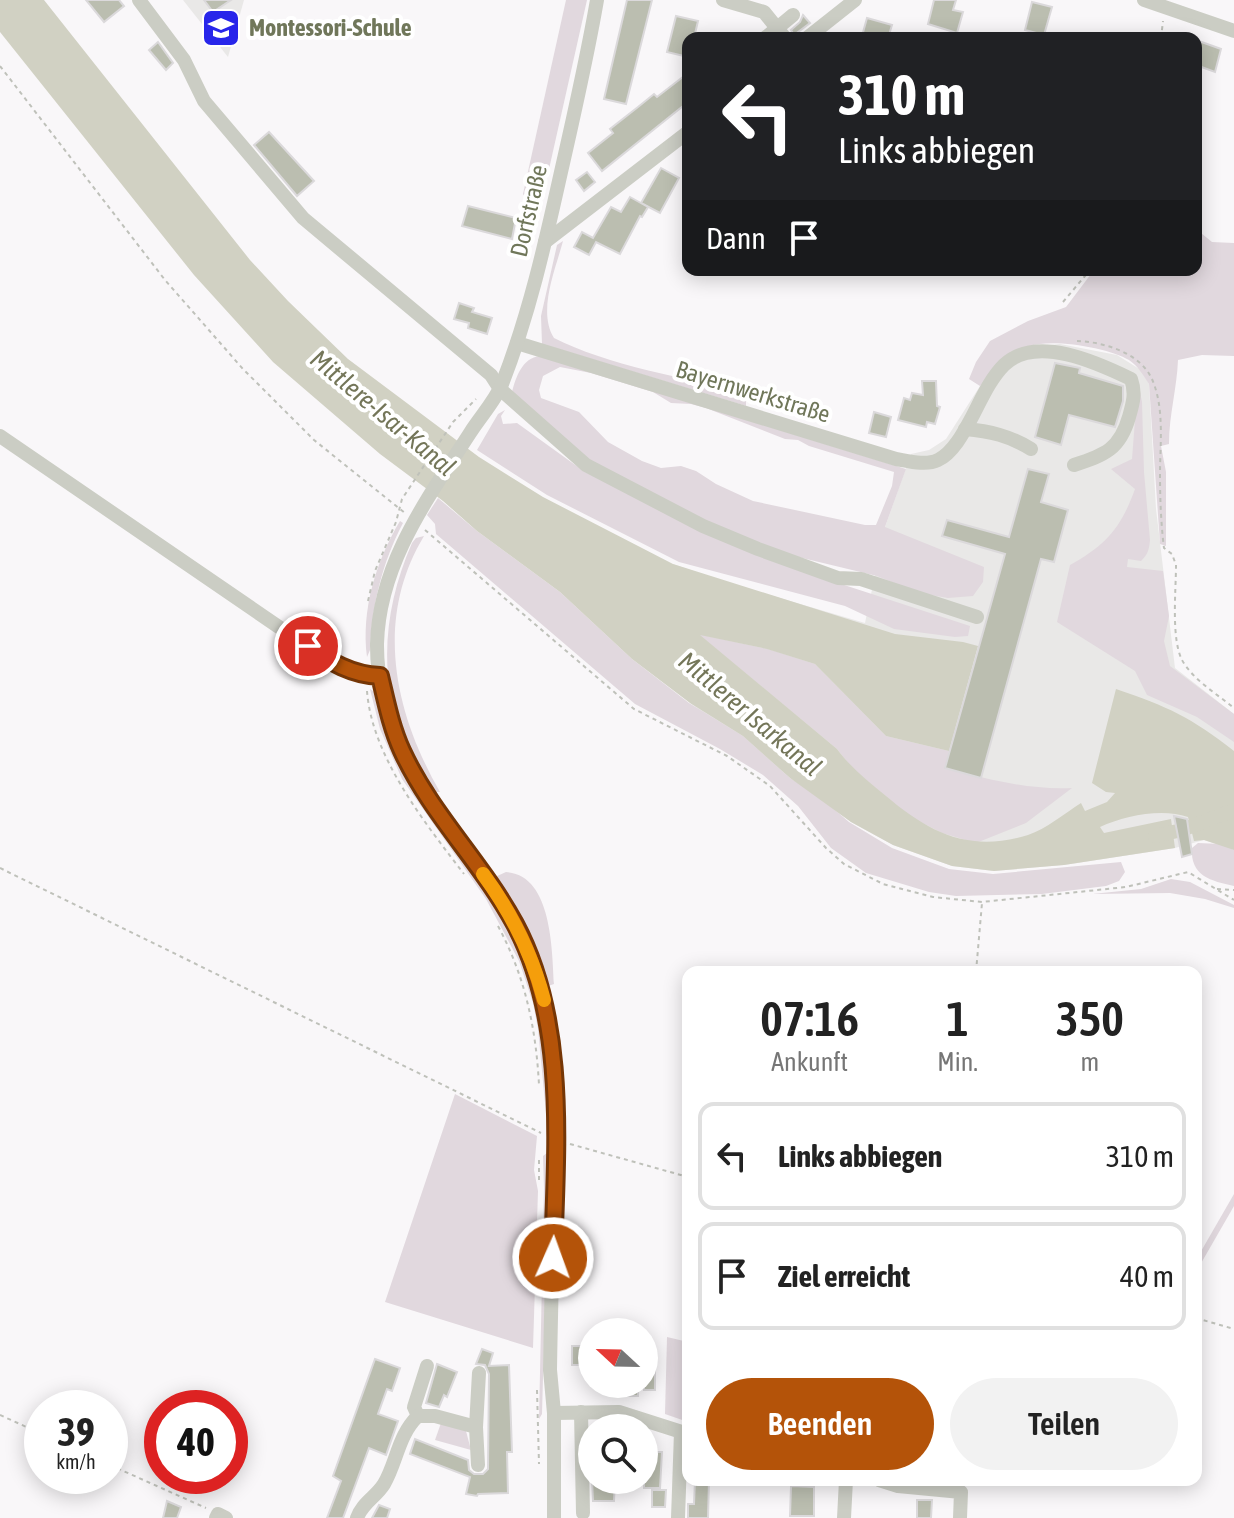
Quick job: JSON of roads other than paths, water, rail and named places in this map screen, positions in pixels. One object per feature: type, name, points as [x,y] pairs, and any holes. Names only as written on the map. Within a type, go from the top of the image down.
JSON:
[{"type":"street","points":[[139,0],[184,60],[204,101],[295,210],[491,375],[500,389],[586,465],[703,526],[758,549],[838,578],[861,579],[977,617]]},
{"type":"street","name":"Dorfstraße","points":[[550,1370],[554,1140],[552,1040],[548,1013],[536,969],[503,904],[434,807],[407,761],[373,676],[385,592],[399,550],[417,514],[500,389],[530,307],[597,0]]},
{"type":"street","points":[[723,0],[764,12],[780,32]]},
{"type":"street","points":[[815,32],[855,0]]},
{"type":"street","points":[[1144,0],[1234,31]]},
{"type":"street","points":[[782,32],[793,15]]},
{"type":"street","points":[[545,242],[682,137]]},
{"type":"street","name":"Bayernwerkstraße","points":[[517,343],[896,459],[918,463],[937,461],[951,449],[1005,364],[1027,352],[1045,350],[1102,365],[1131,379],[1135,390],[1123,439],[1095,458],[1074,465]]},
{"type":"street","points":[[965,429],[989,431],[1015,439],[1031,449]]},
{"type":"street","points":[[0,436],[333,664],[373,676]]},
{"type":"street","points":[[418,1416],[414,1407],[427,1366]]},
{"type":"street","points":[[550,1370],[554,1413],[554,1518]]},
{"type":"street","points":[[550,1370],[547,1458],[553,1482]]},
{"type":"street","points":[[478,1465],[476,1427],[479,1373]]},
{"type":"street","points":[[581,1412],[583,1513]]},
{"type":"street","points":[[554,1413],[629,1413],[682,1432]]},
{"type":"street","points":[[418,1416],[435,1416],[476,1427]]},
{"type":"street","points":[[357,1518],[360,1509],[383,1485],[402,1438],[418,1416]]},
{"type":"street","points":[[678,1518],[682,1469]]},
{"type":"street","points":[[844,1518],[846,1486]]},
{"type":"street","points":[[898,1486],[961,1492],[960,1518]]},
{"type":"water","name":"Mittlere-Isar-Kanal","points":[[0,0],[44,0],[250,260],[288,301],[348,359],[479,457],[543,497],[673,564],[895,634],[978,646],[949,751],[886,736],[815,664],[767,649],[700,635],[837,749],[866,780],[902,809],[951,836],[987,842],[1028,835],[1081,803],[1085,811],[1107,802],[1115,793],[1106,792],[1092,783],[1116,689],[1178,714],[1234,751],[1234,850],[1204,840],[1194,841],[1188,817],[1155,813],[1100,827],[1104,833],[1171,819],[1175,848],[1064,865],[994,871],[952,866],[893,845],[851,822],[790,778],[743,736],[690,703],[632,659],[560,592],[380,454],[273,362],[194,275],[0,32]]},
{"type":"waterway","name":"Mittlerer Isarkanal","points":[[1155,836],[1182,830],[1234,810]]},
{"type":"place","name":"Montessori-Schule","points":[[221,28]]}]
